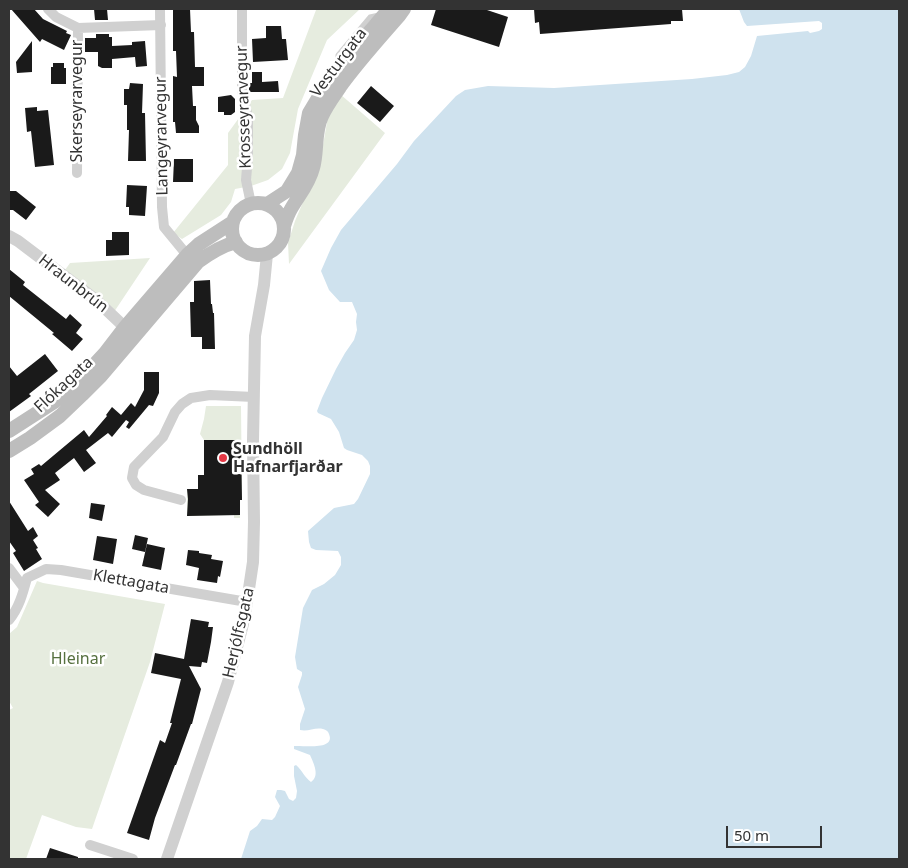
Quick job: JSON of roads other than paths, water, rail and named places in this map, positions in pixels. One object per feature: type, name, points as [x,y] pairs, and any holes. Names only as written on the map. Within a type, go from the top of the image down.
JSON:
[{"type":"main road","name":"Vesturgata","points":[[284,226],[291,208],[306,187],[313,170],[321,117],[349,75],[404,9]]},
{"type":"main road","name":"Vesturgata","points":[[267,204],[287,191],[298,173],[310,113],[321,94],[336,72],[387,11]]},
{"type":"main road","points":[[259,203],[267,204],[279,213],[284,226],[283,235],[280,243],[267,254],[249,253],[241,249],[233,236],[235,216],[245,206],[259,203]]},
{"type":"main road","points":[[129,331],[188,255],[199,244],[233,222]]},
{"type":"main road","points":[[129,331],[198,262],[208,254],[236,242]]},
{"type":"main road","name":"Flókagata","points":[[9,432],[54,402],[72,387],[129,331]]},
{"type":"main road","name":"Flókagata","points":[[9,451],[60,416],[101,376],[129,331]]},
{"type":"street","name":"Skerseyrarvegur","points":[[48,9],[56,17],[78,28],[161,24]]},
{"type":"street","name":"Langeyrarvegur","points":[[160,9],[162,207],[164,227],[188,255]]},
{"type":"street","name":"Krosseyrarvegur","points":[[242,9],[242,91],[248,116],[246,180],[251,204]]},
{"type":"street","name":"Skerseyrarvegur","points":[[77,173],[78,28]]},
{"type":"street","name":"Hraunbrún","points":[[9,236],[96,300],[129,331]]},
{"type":"street","name":"Herjólfsgata","points":[[167,859],[228,682],[244,624],[253,554],[255,336],[264,285],[267,254]]},
{"type":"street","points":[[181,500],[144,490],[136,485],[132,478],[134,466],[163,437],[175,412],[190,398],[210,395],[254,397]]},
{"type":"street","points":[[9,568],[24,588]]},
{"type":"street","name":"Klettagata","points":[[9,620],[14,615],[22,597],[27,578],[46,569],[247,602]]},
{"type":"street","points":[[90,845],[132,859]]},
{"type":"water","points":[[739,9],[899,9],[899,859],[241,859],[250,831],[262,819],[272,820],[275,817],[280,806],[275,797],[277,790],[285,791],[289,799],[293,801],[296,798],[294,766],[296,765],[311,782],[315,777],[316,773],[310,755],[294,749],[294,746],[323,745],[328,743],[330,739],[328,732],[323,729],[300,730],[305,709],[298,687],[302,672],[297,669],[295,657],[303,608],[312,590],[324,584],[335,575],[341,565],[341,557],[338,551],[311,548],[308,531],[334,508],[354,504],[370,474],[368,461],[362,455],[344,448],[339,432],[331,419],[317,411],[336,369],[354,340],[357,330],[357,314],[352,302],[340,302],[329,290],[321,271],[341,230],[414,141],[456,96],[465,90],[488,86],[554,88],[727,75],[739,72],[745,67],[751,56],[757,36],[808,31],[810,33],[822,29],[822,23],[819,21],[747,26]]},
{"type":"place","name":"Sundhöll Hafnarfjarðar","points":[[223,458]]},
{"type":"park label","name":"Hleinar","points":[[78,659]]}]
